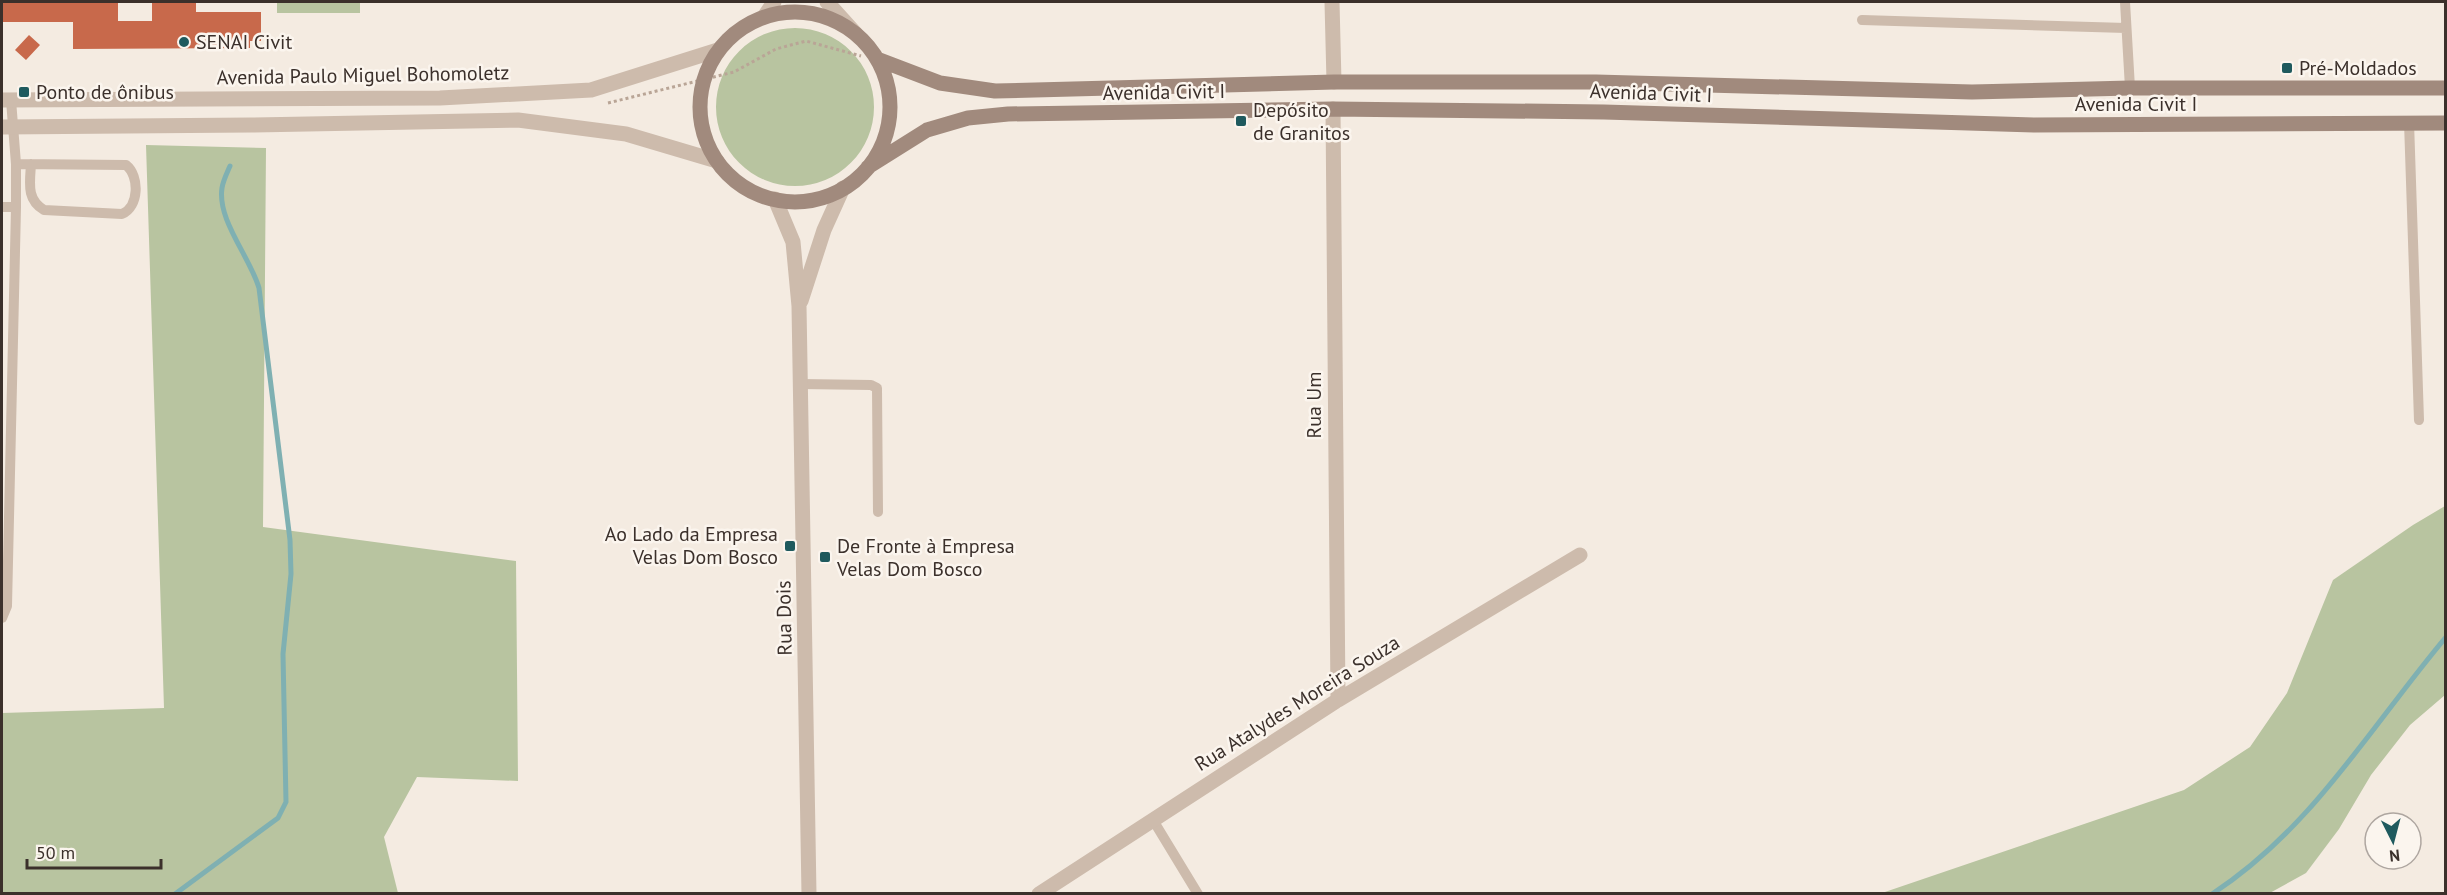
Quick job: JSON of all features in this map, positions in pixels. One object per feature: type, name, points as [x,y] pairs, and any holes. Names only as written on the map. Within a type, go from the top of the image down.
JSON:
[{"type":"main road","points":[[788,12],[812,14],[835,21],[855,34],[877,59],[888,86],[890,114],[883,142],[868,167],[843,188],[830,195],[803,201],[775,200],[742,186],[717,161],[705,138],[700,112],[706,73],[718,50],[739,30],[764,17],[788,12]]},
{"type":"main road","name":"Avenida Civit I","points":[[877,59],[940,82],[994,91],[1334,82],[1596,82],[1972,92],[2130,88],[2445,88]]},
{"type":"main road","name":"Avenida Civit I","points":[[868,167],[927,130],[968,118],[1008,114],[1333,109],[1604,112],[2034,125],[2445,123]]},
{"type":"street","points":[[764,17],[774,2]]},
{"type":"street","points":[[827,2],[855,34]]},
{"type":"street","points":[[1332,2],[1334,82]]},
{"type":"street","name":"Avenida Paulo Miguel Bohomoletz","points":[[6,100],[440,98],[591,90],[718,50]]},
{"type":"street","name":"Rua Um","points":[[1333,109],[1338,700]]},
{"type":"street","points":[[6,127],[518,120],[626,134],[717,161]]},
{"type":"street","name":"Rua Dois","points":[[799,306],[824,230],[843,188]]},
{"type":"street","name":"Rua Dois","points":[[775,200],[793,242],[799,306],[809,894]]},
{"type":"street","name":"Rua Atalydes Moreira Souza","points":[[1039,894],[1338,700],[1580,555]]},
{"type":"lane","points":[[2125,2],[2130,88]]},
{"type":"lane","points":[[1862,20],[2126,28]]},
{"type":"lane","points":[[2,618],[7,606],[16,207],[16,164],[6,127],[6,100]]},
{"type":"lane","points":[[2409,122],[2419,420]]},
{"type":"lane","points":[[16,164],[31,164],[126,165],[135,177],[135,203],[129,211],[122,214],[44,210],[36,205],[30,195],[31,164]]},
{"type":"lane","points":[[2,207],[16,207]]},
{"type":"lane","points":[[801,384],[871,385],[877,388],[878,512]]},
{"type":"lane","points":[[1153,820],[1198,894]]},
{"type":"green space","points":[[277,2],[360,2],[360,13],[277,13]]},
{"type":"green space","points":[[795,28],[810,29],[825,34],[839,41],[851,51],[861,63],[868,77],[873,92],[873,122],[868,137],[861,151],[851,163],[839,173],[825,180],[810,185],[795,186],[780,185],[765,180],[751,173],[739,163],[729,151],[722,137],[717,122],[716,107],[717,92],[722,77],[729,63],[739,51],[751,41],[765,34],[780,29]]},
{"type":"green space","points":[[146,145],[266,148],[263,527],[516,561],[518,781],[417,777],[384,837],[398,893],[2,893],[2,713],[164,708]]},
{"type":"green space","points":[[2445,506],[2445,695],[2410,725],[2371,775],[2339,829],[2306,873],[2268,894],[1882,893],[2184,790],[2250,747],[2287,693],[2333,580]]},
{"type":"building","points":[[2,2],[118,2],[118,21],[152,21],[152,2],[196,2],[196,12],[261,12],[261,41],[250,41],[250,48],[73,49],[73,22],[2,22]]},
{"type":"building","points":[[29,35],[40,45],[26,60],[15,50]]},
{"type":"waterway","points":[[175,894],[278,818],[286,802],[283,654],[291,574],[290,540],[259,288],[224,213],[223,185],[230,166]]},
{"type":"waterway","points":[[2212,894],[2248,868],[2310,808],[2446,637]]},
{"type":"place","name":"SENAI Civit","points":[[184,42]]},
{"type":"place","name":"Pré-Moldados","points":[[2287,68]]},
{"type":"place","name":"Ponto de ônibus","points":[[24,92]]},
{"type":"place","name":"Depósito de Granitos","points":[[1241,121]]},
{"type":"place","name":"Ao Lado da Empresa Velas Dom Bosco","points":[[790,546]]},
{"type":"place","name":"De Fronte à Empresa Velas Dom Bosco","points":[[825,557]]}]
